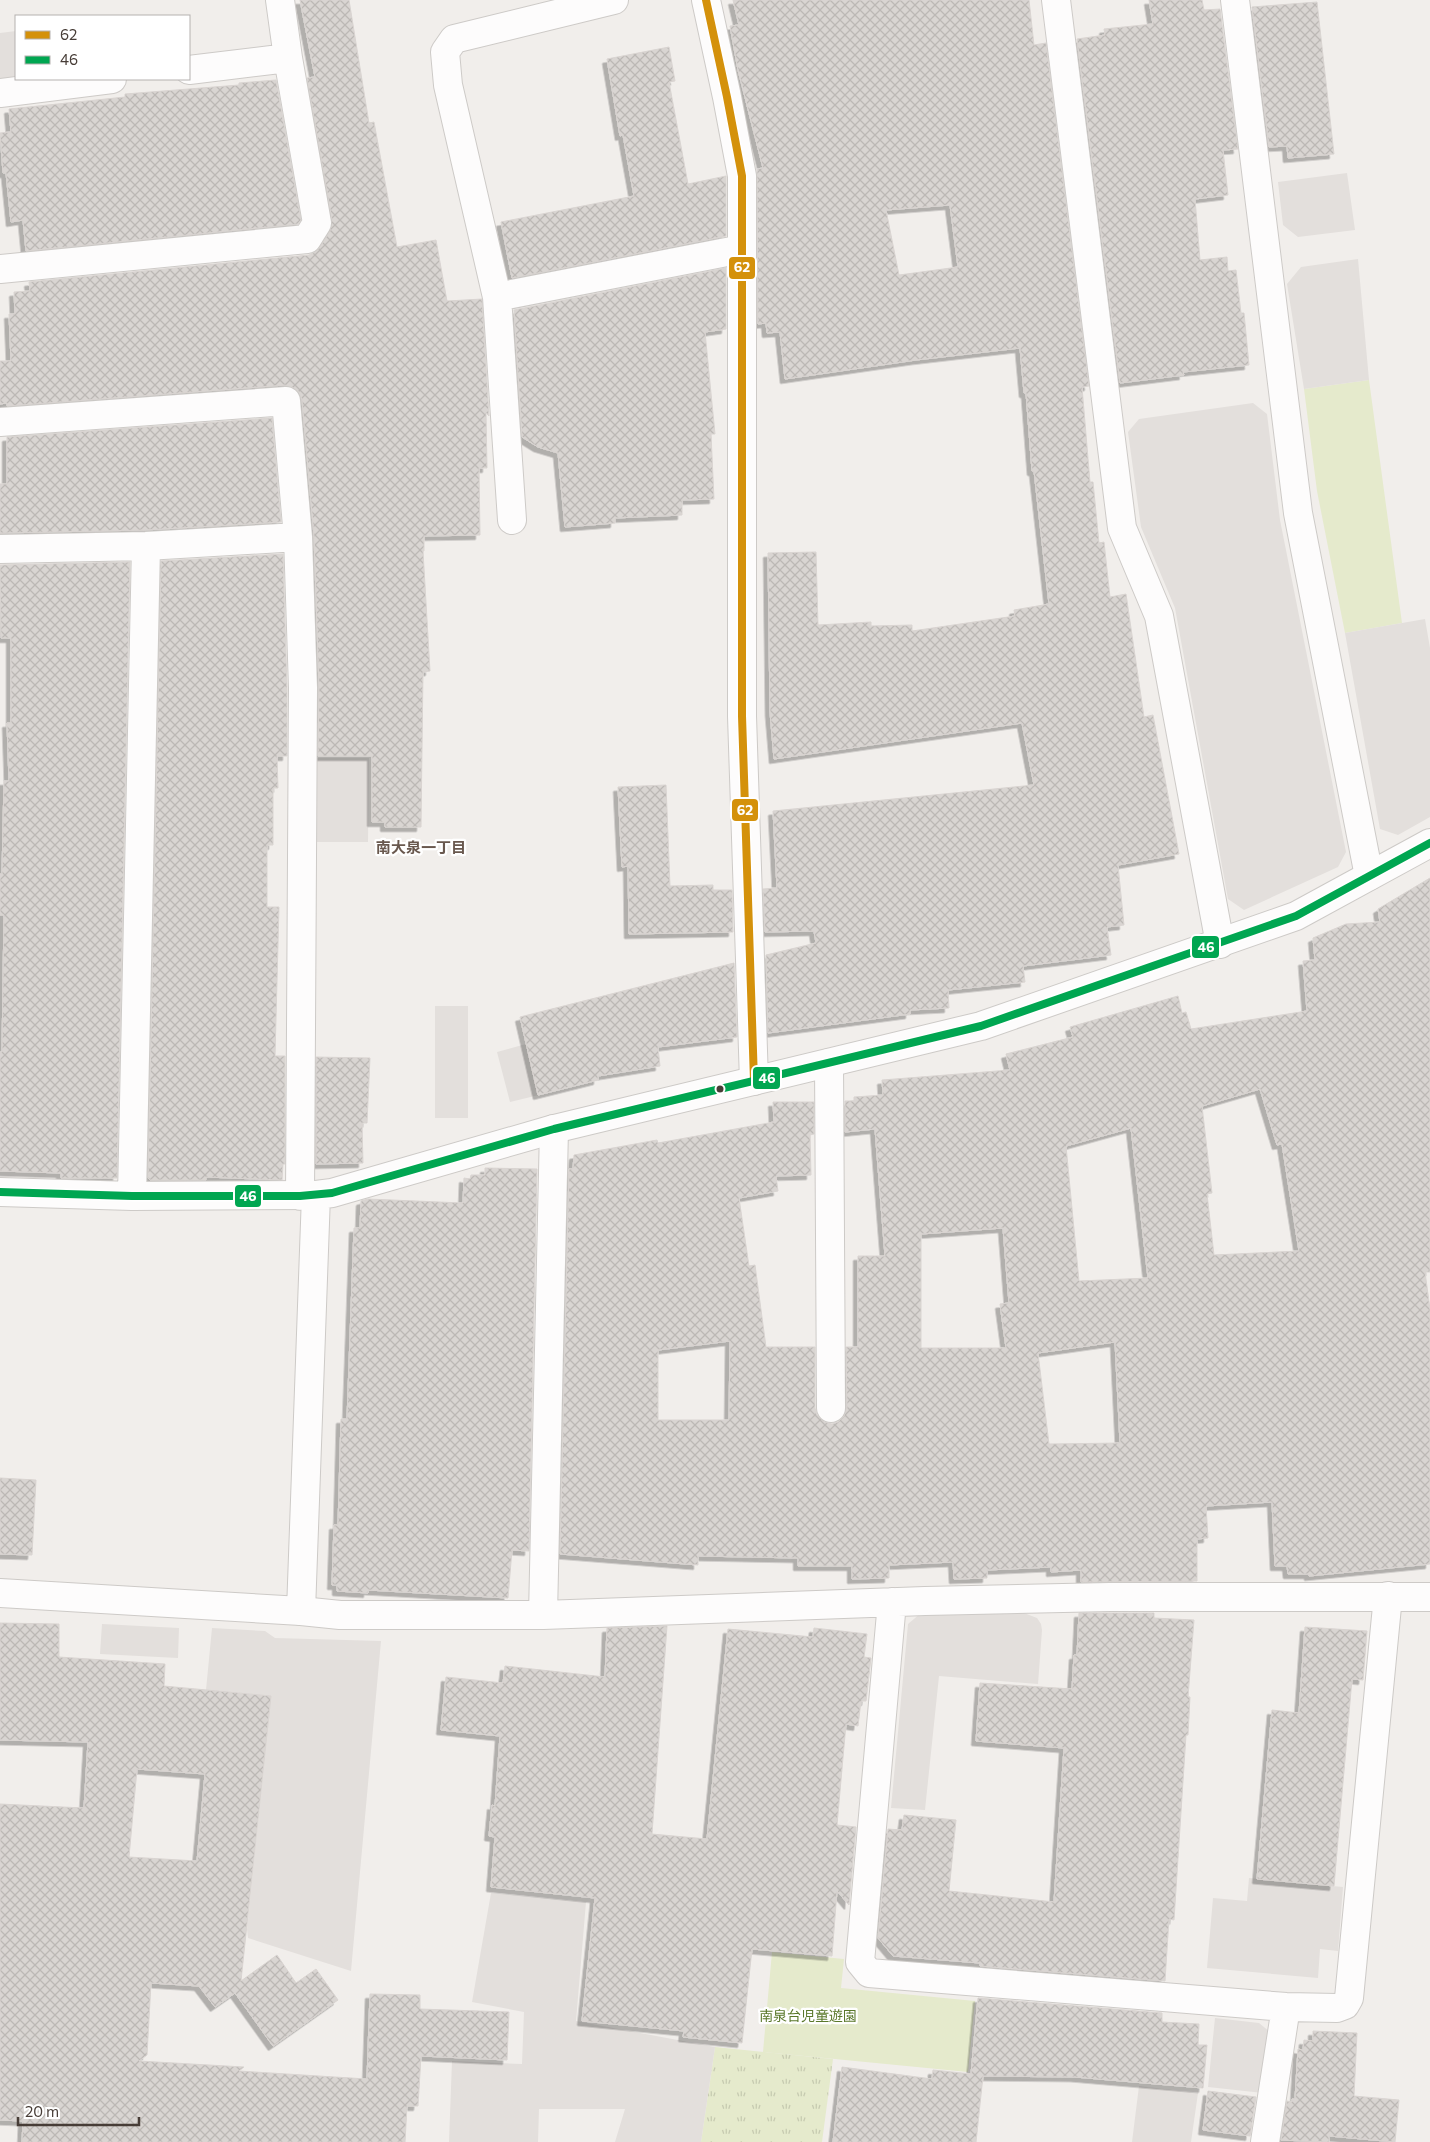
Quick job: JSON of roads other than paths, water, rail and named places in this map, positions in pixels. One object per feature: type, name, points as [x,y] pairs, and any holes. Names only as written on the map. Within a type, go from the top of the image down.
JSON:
[{"type":"street","points":[[0,268],[307,239],[317,223],[288,58],[280,0]]},
{"type":"street","points":[[512,520],[497,297],[448,85],[445,52],[454,38],[614,0]]},
{"type":"street","points":[[706,0],[728,97],[742,176],[742,716],[754,1081]]},
{"type":"street","points":[[1056,0],[1122,528],[1159,616],[1220,944]]},
{"type":"street","points":[[1235,0],[1298,513],[1369,876]]},
{"type":"street","points":[[190,70],[288,58]]},
{"type":"street","points":[[0,94],[105,80]]},
{"type":"street","points":[[497,297],[742,249]]},
{"type":"street","points":[[0,422],[286,401],[298,536],[303,688],[308,1196],[301,1611]]},
{"type":"street","points":[[0,550],[146,546],[298,536]]},
{"type":"street","points":[[132,1196],[146,546]]},
{"type":"street","points":[[0,1192],[132,1196],[308,1196],[332,1193],[554,1129],[981,1026],[1296,916],[1430,844]]},
{"type":"street","points":[[829,1063],[831,1408]]},
{"type":"street","points":[[542,1615],[554,1129]]},
{"type":"street","points":[[0,1593],[340,1614],[542,1615],[892,1602],[1119,1597],[1430,1597]]},
{"type":"street","points":[[892,1602],[860,1962],[864,1969],[869,1973],[1286,2007],[1337,2008],[1345,2005],[1349,1998],[1388,1596]]},
{"type":"street","points":[[1265,2142],[1286,2007]]},
{"type":"district","name":"南大泉一丁目","points":[[421,847]]},
{"type":"park label","name":"南泉台児童遊園","points":[[808,2015]]}]
